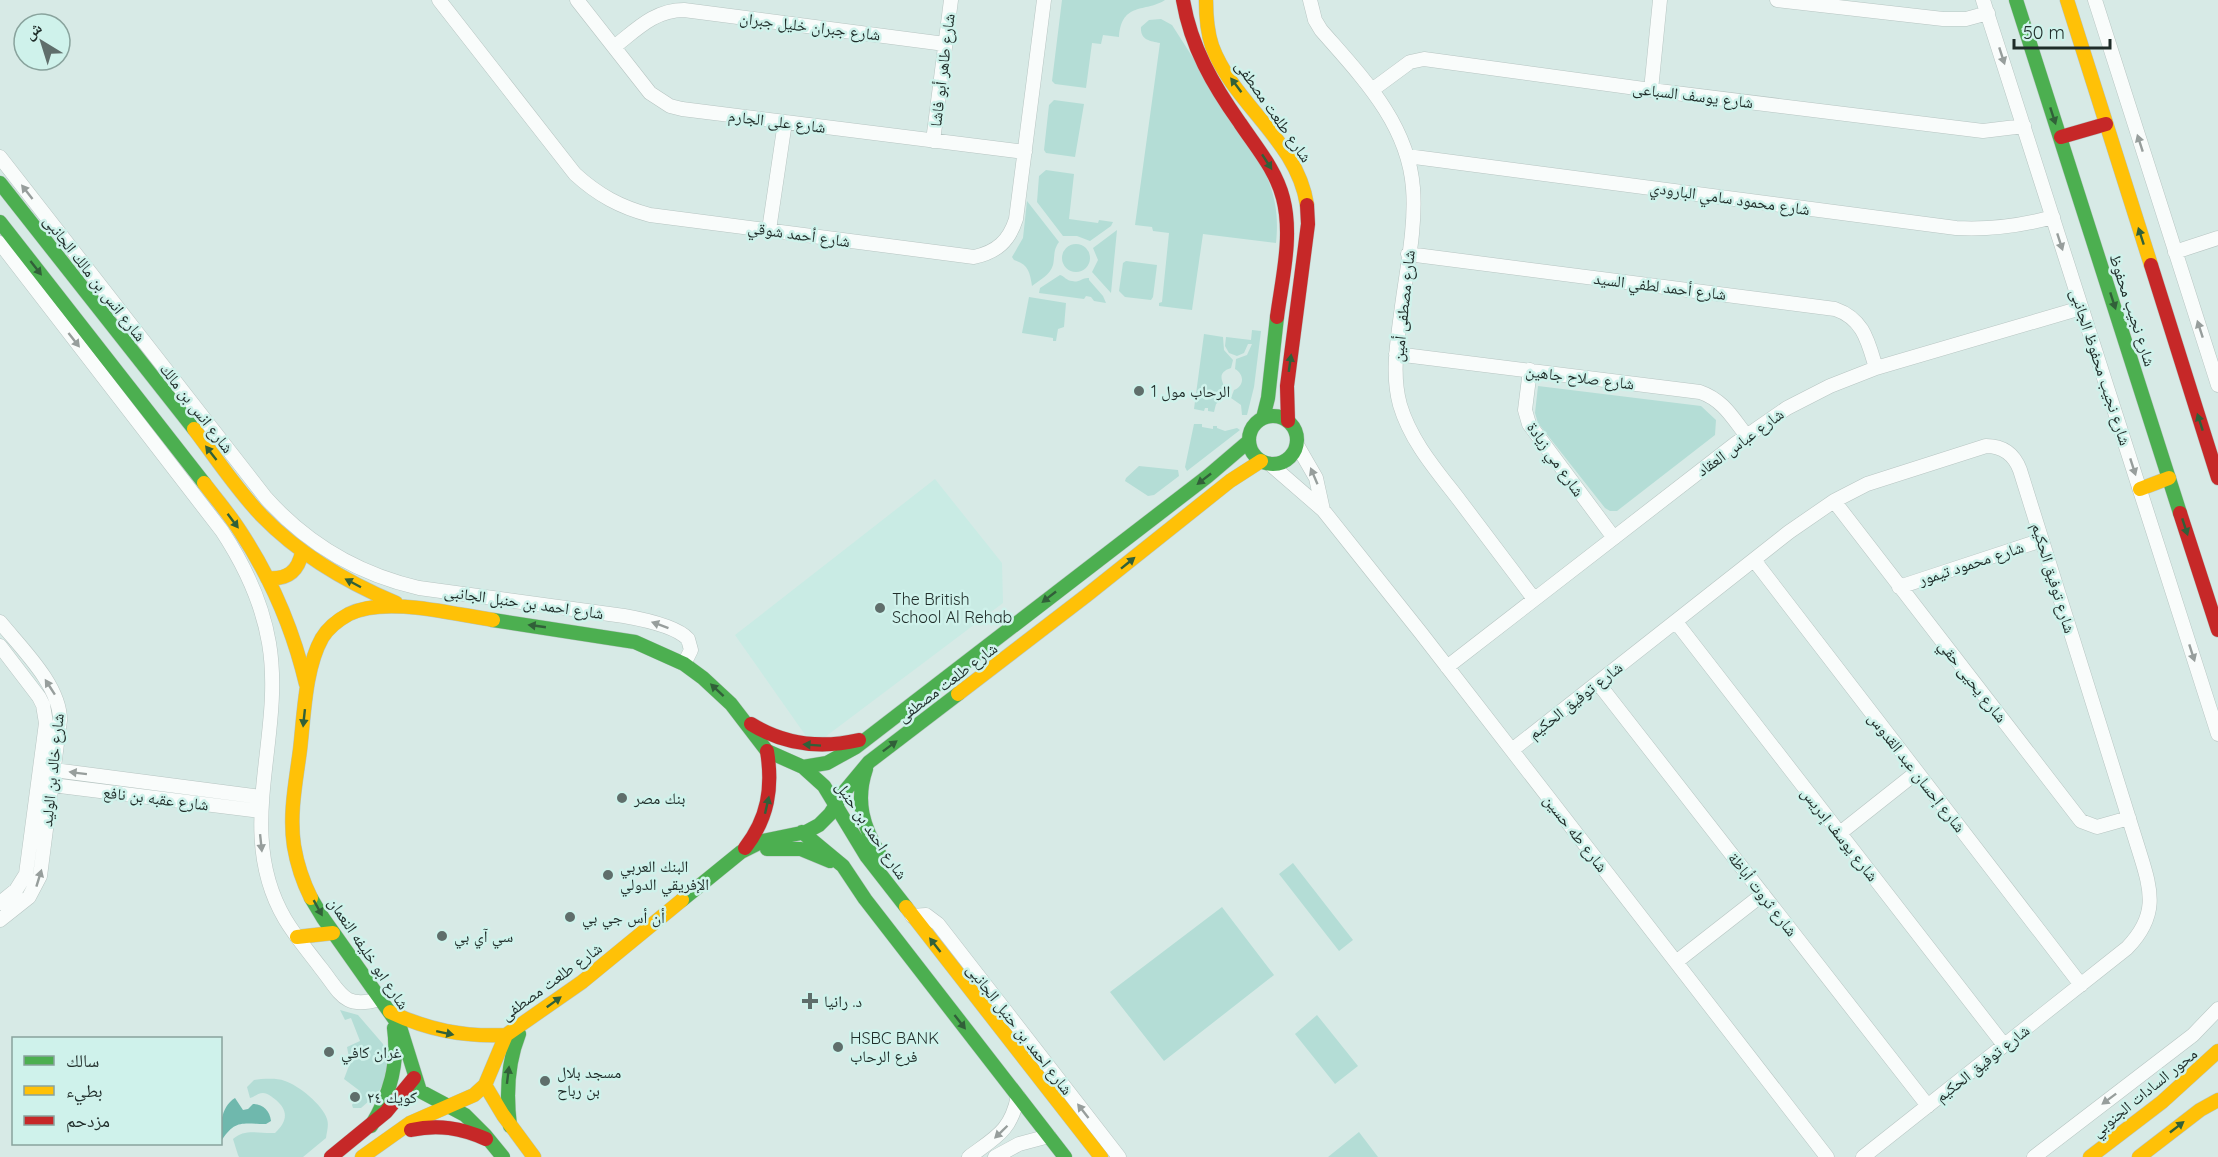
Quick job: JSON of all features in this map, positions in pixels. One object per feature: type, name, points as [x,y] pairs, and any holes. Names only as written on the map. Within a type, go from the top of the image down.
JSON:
[{"type":"street","name":"شارع أحمد شوقي","points":[[439,0],[569,167],[591,189],[609,201],[650,215],[974,257],[997,249],[1013,231],[1044,0]]},
{"type":"street","name":"شارع على الجارم","points":[[577,0],[650,93],[670,106],[1025,152]]},
{"type":"street","name":"شارع طاهر أبو فاشا","points":[[933,141],[951,0]]},
{"type":"street","name":"شارع طلعت مصطفى","points":[[1183,0],[1188,28],[1199,58],[1271,168],[1286,204],[1287,231],[1269,391],[1263,418]]},
{"type":"street","name":"شارع طلعت مصطفى","points":[[1206,0],[1206,23],[1217,56],[1227,73],[1288,154],[1300,176],[1306,200],[1308,224],[1287,386],[1288,421]]},
{"type":"street","name":"شارع مصطفى أمين","points":[[1310,0],[1315,20],[1321,30],[1372,90],[1395,125],[1407,156],[1413,190],[1396,354],[1397,387],[1411,434],[1534,599]]},
{"type":"street","points":[[1651,90],[1660,0]]},
{"type":"street","points":[[1777,0],[1943,19],[1965,19],[1986,7]]},
{"type":"street","name":"شارع نجيب محفوظ","points":[[2016,0],[2218,630]]},
{"type":"street","name":"شارع نجيب محفوظ","points":[[2067,0],[2217,467]]},
{"type":"street","points":[[2095,0],[2175,252],[2215,368],[2218,385]]},
{"type":"street","name":"شارع نجيب محفوظ الجانبى","points":[[1986,7],[2218,734]]},
{"type":"street","name":"شارع جبران خليل جبران","points":[[614,47],[657,15],[684,10],[945,44]]},
{"type":"street","name":"شارع يوسف السباعى","points":[[1372,90],[1404,65],[1424,58],[1651,90],[1983,131],[2024,126]]},
{"type":"street","points":[[769,230],[785,122]]},
{"type":"street","points":[[2061,137],[2106,124]]},
{"type":"street","name":"شارع محمود سامي البارودي","points":[[1407,156],[1956,228],[2015,226],[2053,217]]},
{"type":"street","name":"شارع انس بن مالك الجانبى","points":[[0,157],[266,498],[298,530],[335,556]]},
{"type":"street","name":"شارع انس بن مالك","points":[[0,183],[260,514],[302,552],[363,588],[406,607]]},
{"type":"street","points":[[0,222],[239,529],[267,578],[295,644],[307,690]]},
{"type":"street","points":[[2175,252],[2218,238]]},
{"type":"street","points":[[0,243],[222,531],[247,573],[263,618],[271,660],[272,693],[260,811],[261,844],[267,876],[279,907],[297,937],[348,1000],[364,1004],[380,999]]},
{"type":"street","name":"شارع أحمد لطفي السيد","points":[[1408,254],[1835,309],[1845,312],[1861,327],[1876,368]]},
{"type":"street","name":"شارع عباس العقاد","points":[[1447,667],[1746,435],[1808,397],[1876,368],[2081,308]]},
{"type":"street","name":"شارع صلاح جاهين","points":[[1396,354],[1700,392],[1717,399],[1724,405],[1746,435]]},
{"type":"street","name":"شارع مي زيادة","points":[[1530,370],[1526,410],[1529,424],[1614,538]]},
{"type":"street","points":[[1276,416],[1288,421],[1297,434],[1297,445],[1290,458],[1284,462],[1265,463],[1250,449],[1251,430],[1263,418],[1276,416]]},
{"type":"street","name":"شارع طلعت مصطفى","points":[[803,767],[826,763],[842,756],[1213,472],[1249,441]]},
{"type":"street","name":"شارع طه حسين","points":[[1297,445],[1316,478],[1323,510]]},
{"type":"street","name":"شارع توفيق الحكيم","points":[[1512,750],[1754,560],[1834,501],[1885,477],[1986,446],[2004,449],[2017,461],[2149,882],[2150,911],[2138,937],[2081,985],[1863,1157]]},
{"type":"street","name":"شارع طلعت مصطفى","points":[[485,1085],[506,1035],[590,975],[741,852],[773,838],[813,829],[825,820],[869,762],[1087,595],[1230,481],[1265,463]]},
{"type":"street","name":"شارع طه حسين","points":[[1265,463],[1323,510],[1827,1157]]},
{"type":"street","points":[[2140,489],[2169,478]]},
{"type":"street","name":"شارع يحيى حقي","points":[[1834,501],[2081,821],[2097,827],[2129,818]]},
{"type":"street","name":"شارع محمود تيمور","points":[[1899,587],[2042,540]]},
{"type":"street","points":[[267,578],[284,579],[291,575],[297,568],[302,552]]},
{"type":"street","name":"شارع احمد بن حنبل الجانبى","points":[[335,556],[375,576],[419,588],[645,620],[678,632],[688,639],[691,650],[684,663]]},
{"type":"street","name":"شارع إحسان عبد القدوس","points":[[1754,560],[2081,985]]},
{"type":"street","points":[[406,607],[621,639],[652,648],[684,663],[718,690],[744,719],[767,751]]},
{"type":"street","name":"شارع ابو خليفه النعمان","points":[[406,607],[367,608],[349,614],[333,624],[322,638],[315,655],[307,690],[292,818],[294,845],[300,870],[310,895],[333,933],[390,1012],[407,1043],[414,1078],[420,1091],[428,1098],[448,1105],[474,1123],[503,1157]]},
{"type":"street","name":"شارع خالد بن الوليد","points":[[0,622],[57,698],[60,720],[42,867],[37,885],[29,897],[0,920]]},
{"type":"street","name":"شارع يوسف إدريس","points":[[1676,622],[2004,1045]]},
{"type":"street","name":"شارع خالد بن الوليد","points":[[0,646],[39,697],[45,714],[26,874],[16,890],[0,903]]},
{"type":"street","name":"شارع ثروت أباظة","points":[[1598,683],[1928,1106]]},
{"type":"street","points":[[744,719],[760,730],[795,744],[832,746],[869,736]]},
{"type":"street","name":"شارع طلعت مصطفى","points":[[741,852],[758,831],[769,800],[771,776],[767,751]]},
{"type":"street","name":"شارع احمد بن حنبل","points":[[767,751],[803,767],[824,786],[877,872],[1101,1157]]},
{"type":"street","points":[[869,762],[860,791],[862,822],[867,836],[892,876],[908,911]]},
{"type":"street","name":"شارع عقبه بن نافع","points":[[54,770],[261,797]]},
{"type":"street","points":[[1840,833],[1917,772]]},
{"type":"street","name":"شارع عقبه بن نافع","points":[[52,785],[260,811]]},
{"type":"street","points":[[802,832],[843,866],[858,889],[1065,1157]]},
{"type":"street","points":[[741,852],[790,848],[812,852],[843,866]]},
{"type":"street","points":[[858,889],[866,875],[877,872]]},
{"type":"street","points":[[1676,962],[1763,894]]},
{"type":"street","name":"شارع احمد بن حنبل الجانبى","points":[[908,911],[926,915],[938,924],[1119,1157]]},
{"type":"street","points":[[297,937],[333,933]]},
{"type":"street","points":[[2034,1157],[2193,1035],[2218,1009]]},
{"type":"street","points":[[390,1012],[427,1028],[446,1033],[476,1037],[506,1035]]},
{"type":"street","points":[[371,1126],[390,1090],[395,1071],[395,1031],[390,1012]]},
{"type":"street","points":[[510,1126],[508,1075],[522,1025]]},
{"type":"street","name":"محور السادات الجنوبي","points":[[2090,1157],[2216,1055]]},
{"type":"street","points":[[331,1157],[394,1106],[414,1078]]},
{"type":"street","points":[[362,1157],[410,1123],[448,1105],[461,1102],[474,1095],[485,1085],[528,1155]]},
{"type":"street","points":[[969,1157],[1004,1131],[1014,1113],[1018,1096]]},
{"type":"street","points":[[2139,1157],[2200,1110],[2218,1100]]},
{"type":"street","points":[[384,1141],[401,1132],[438,1126],[475,1133],[492,1142]]},
{"type":"street","points":[[995,1157],[1019,1144],[1049,1136]]},
{"type":"shaded area","points":[[1062,0],[1165,0],[1130,13],[1121,26],[1119,37],[1103,35],[1101,44],[1092,43],[1086,88],[1055,84],[1052,81]]},
{"type":"shaded area","points":[[1161,19],[1172,25],[1263,167],[1271,186],[1277,222],[1276,243],[1203,234],[1192,310],[1159,306],[1162,302],[1169,233],[1153,231],[1152,227],[1135,225],[1160,43],[1144,37],[1141,27],[1149,20]]},
{"type":"shaded area","points":[[1054,100],[1084,104],[1075,157],[1046,153],[1044,150],[1049,105]]},
{"type":"shaded area","points":[[1046,170],[1074,174],[1069,219],[1098,223],[1099,220],[1113,222],[1111,226],[1090,241],[1077,236],[1063,236],[1037,202],[1039,176]]},
{"type":"shaded area","points":[[1027,201],[1059,242],[1055,250],[1052,269],[1032,286],[1028,269],[1012,257],[1023,238]]},
{"type":"shaded area","points":[[1117,230],[1111,293],[1092,272],[1098,260],[1093,248]]},
{"type":"shaded area","points":[[1076,244],[1086,248],[1090,258],[1086,268],[1076,272],[1066,268],[1062,258],[1066,248]]},
{"type":"shaded area","points":[[1126,261],[1157,265],[1151,300],[1125,297],[1119,291],[1123,263]]},
{"type":"shaded area","points":[[1060,275],[1074,281],[1089,278],[1106,303],[1094,301],[1091,297],[1086,296],[1084,299],[1039,293],[1040,288]]},
{"type":"shaded area","points":[[1029,297],[1066,303],[1064,327],[1058,329],[1056,341],[1053,341],[1053,338],[1022,333]]},
{"type":"shaded area","points":[[1252,330],[1261,331],[1254,387],[1247,415],[1242,415],[1241,405],[1231,398],[1242,380],[1235,369],[1236,359],[1247,355],[1252,344],[1248,344],[1244,353],[1237,356],[1229,353],[1225,346],[1226,337],[1251,340]]},
{"type":"shaded area","points":[[1204,334],[1223,337],[1224,350],[1233,360],[1231,368],[1226,370],[1222,376],[1228,394],[1216,404],[1214,412],[1208,411],[1208,408],[1204,411],[1194,409]]},
{"type":"shaded area","points":[[1538,386],[1701,406],[1716,420],[1715,435],[1617,511],[1610,511],[1605,508],[1538,423],[1535,413]]},
{"type":"shaded area","points":[[1194,424],[1202,424],[1202,427],[1213,429],[1213,426],[1217,426],[1225,431],[1237,428],[1240,430],[1187,471],[1185,467]]},
{"type":"shaded area","points":[[1139,466],[1178,470],[1179,476],[1154,495],[1148,496],[1125,481]]},
{"type":"shaded area","points":[[935,479],[1002,563],[1003,603],[813,746],[735,635]]},
{"type":"shaded area","points":[[1293,863],[1353,940],[1339,951],[1279,874]]},
{"type":"shaded area","points":[[1222,907],[1274,975],[1164,1061],[1110,992]]},
{"type":"shaded area","points":[[340,1010],[358,1015],[383,1044],[385,1051],[387,1065],[383,1084],[378,1093],[361,1108],[353,1108],[352,1105],[360,1091],[344,1079],[350,1063],[347,1047],[360,1041],[351,1018],[345,1020]]},
{"type":"shaded area","points":[[1317,1015],[1358,1066],[1335,1084],[1295,1034]]},
{"type":"shaded area","points":[[279,1079],[290,1083],[309,1096],[325,1114],[328,1124],[326,1138],[303,1157],[239,1157],[233,1139],[248,1133],[275,1133],[284,1121],[283,1108],[270,1095],[261,1093],[250,1098],[247,1087],[254,1080]]},
{"type":"shaded area","points":[[235,1098],[243,1110],[257,1104],[265,1109],[271,1121],[266,1124],[239,1124],[222,1140],[222,1121],[230,1102]]},
{"type":"shaded area","points":[[1359,1132],[1378,1157],[1328,1157]]},
{"type":"traffic: fast","points":[[2016,0],[2180,513]]},
{"type":"traffic: fast","points":[[0,183],[194,429]]},
{"type":"traffic: fast","points":[[0,222],[204,483]]},
{"type":"traffic: fast","points":[[1263,418],[1268,398],[1277,317]]},
{"type":"traffic: fast","points":[[1268,416],[1278,416],[1290,423],[1297,435],[1297,440],[1297,445],[1290,457],[1278,464],[1268,464],[1253,453],[1249,445],[1249,435],[1260,420],[1268,416]]},
{"type":"traffic: fast","points":[[803,767],[827,763],[856,747],[1208,476],[1249,441]]},
{"type":"traffic: fast","points":[[493,620],[635,642],[684,664],[731,704],[767,751],[803,767],[824,786],[867,857],[906,907]]},
{"type":"traffic: fast","points":[[682,900],[741,852],[763,841],[806,832],[819,825],[869,762],[958,694]]},
{"type":"traffic: fast","points":[[866,769],[861,792],[862,813],[869,834],[880,855]]},
{"type":"traffic: fast","points":[[802,832],[843,866],[865,899],[1065,1157]]},
{"type":"traffic: fast","points":[[767,849],[801,849],[830,861]]},
{"type":"traffic: fast","points":[[311,898],[400,1027],[420,1091],[465,1115],[503,1157]]},
{"type":"traffic: fast","points":[[371,1126],[392,1079],[395,1054],[394,1028]]},
{"type":"traffic: fast","points":[[510,1126],[508,1079],[519,1034]]},
{"type":"traffic: slow","points":[[1206,0],[1209,35],[1222,67],[1291,161],[1301,182],[1307,205]]},
{"type":"traffic: slow","points":[[2067,0],[2151,265]]},
{"type":"traffic: slow","points":[[194,429],[244,496],[292,543],[342,577],[396,603]]},
{"type":"traffic: slow","points":[[958,694],[1230,481],[1261,461]]},
{"type":"traffic: slow","points":[[2140,489],[2169,478]]},
{"type":"traffic: slow","points":[[204,483],[240,531],[262,567],[288,624],[306,684]]},
{"type":"traffic: slow","points":[[267,578],[286,576],[298,565],[302,552]]},
{"type":"traffic: slow","points":[[311,898],[295,853],[293,810],[309,678],[316,650],[322,638],[334,624],[349,614],[381,606],[419,608],[493,620]]},
{"type":"traffic: slow","points":[[362,1157],[410,1123],[474,1095],[485,1085],[506,1035],[582,982],[682,900]]},
{"type":"traffic: slow","points":[[906,907],[1101,1157]]},
{"type":"traffic: slow","points":[[297,937],[333,933]]},
{"type":"traffic: slow","points":[[390,1012],[446,1031],[476,1035],[506,1035]]},
{"type":"traffic: slow","points":[[2090,1157],[2162,1102],[2218,1051]]},
{"type":"traffic: slow","points":[[485,1085],[503,1115],[534,1157]]},
{"type":"traffic: slow","points":[[2139,1157],[2200,1110],[2218,1100]]},
{"type":"traffic: jam","points":[[1183,0],[1191,34],[1204,65],[1271,168],[1283,198],[1287,242],[1277,317]]},
{"type":"traffic: jam","points":[[2061,137],[2106,124]]},
{"type":"traffic: jam","points":[[1288,421],[1287,386],[1308,224],[1307,205]]},
{"type":"traffic: jam","points":[[2151,265],[2218,478]]},
{"type":"traffic: jam","points":[[2180,513],[2218,630]]},
{"type":"traffic: jam","points":[[751,724],[777,737],[803,743],[830,744],[859,740]]},
{"type":"traffic: jam","points":[[745,848],[759,825],[767,802],[769,790],[767,751]]},
{"type":"traffic: jam","points":[[331,1157],[386,1112],[414,1078]]},
{"type":"traffic: jam","points":[[411,1130],[431,1127],[449,1128],[486,1139]]},
{"type":"place","name":"الرحاب مول 1","points":[[1139,391]]},
{"type":"place","name":"The British School Al Rehab","points":[[880,608]]},
{"type":"place","name":"بنك مصر","points":[[622,798]]},
{"type":"place","name":"البنك العربي الإفريقي الدولي","points":[[608,875]]},
{"type":"place","name":"أن أس جي بي","points":[[570,917]]},
{"type":"place","name":"سي آي بي","points":[[442,936]]},
{"type":"place","name":"د. رانيا","points":[[810,1001]]},
{"type":"place","name":"HSBC BANK فرع الرحاب","points":[[838,1047]]},
{"type":"place","name":"غران كافي","points":[[329,1052]]},
{"type":"place","name":"مسجد بلال بن رباح","points":[[545,1081]]},
{"type":"place","name":"كويك ٢٤","points":[[355,1097]]}]
